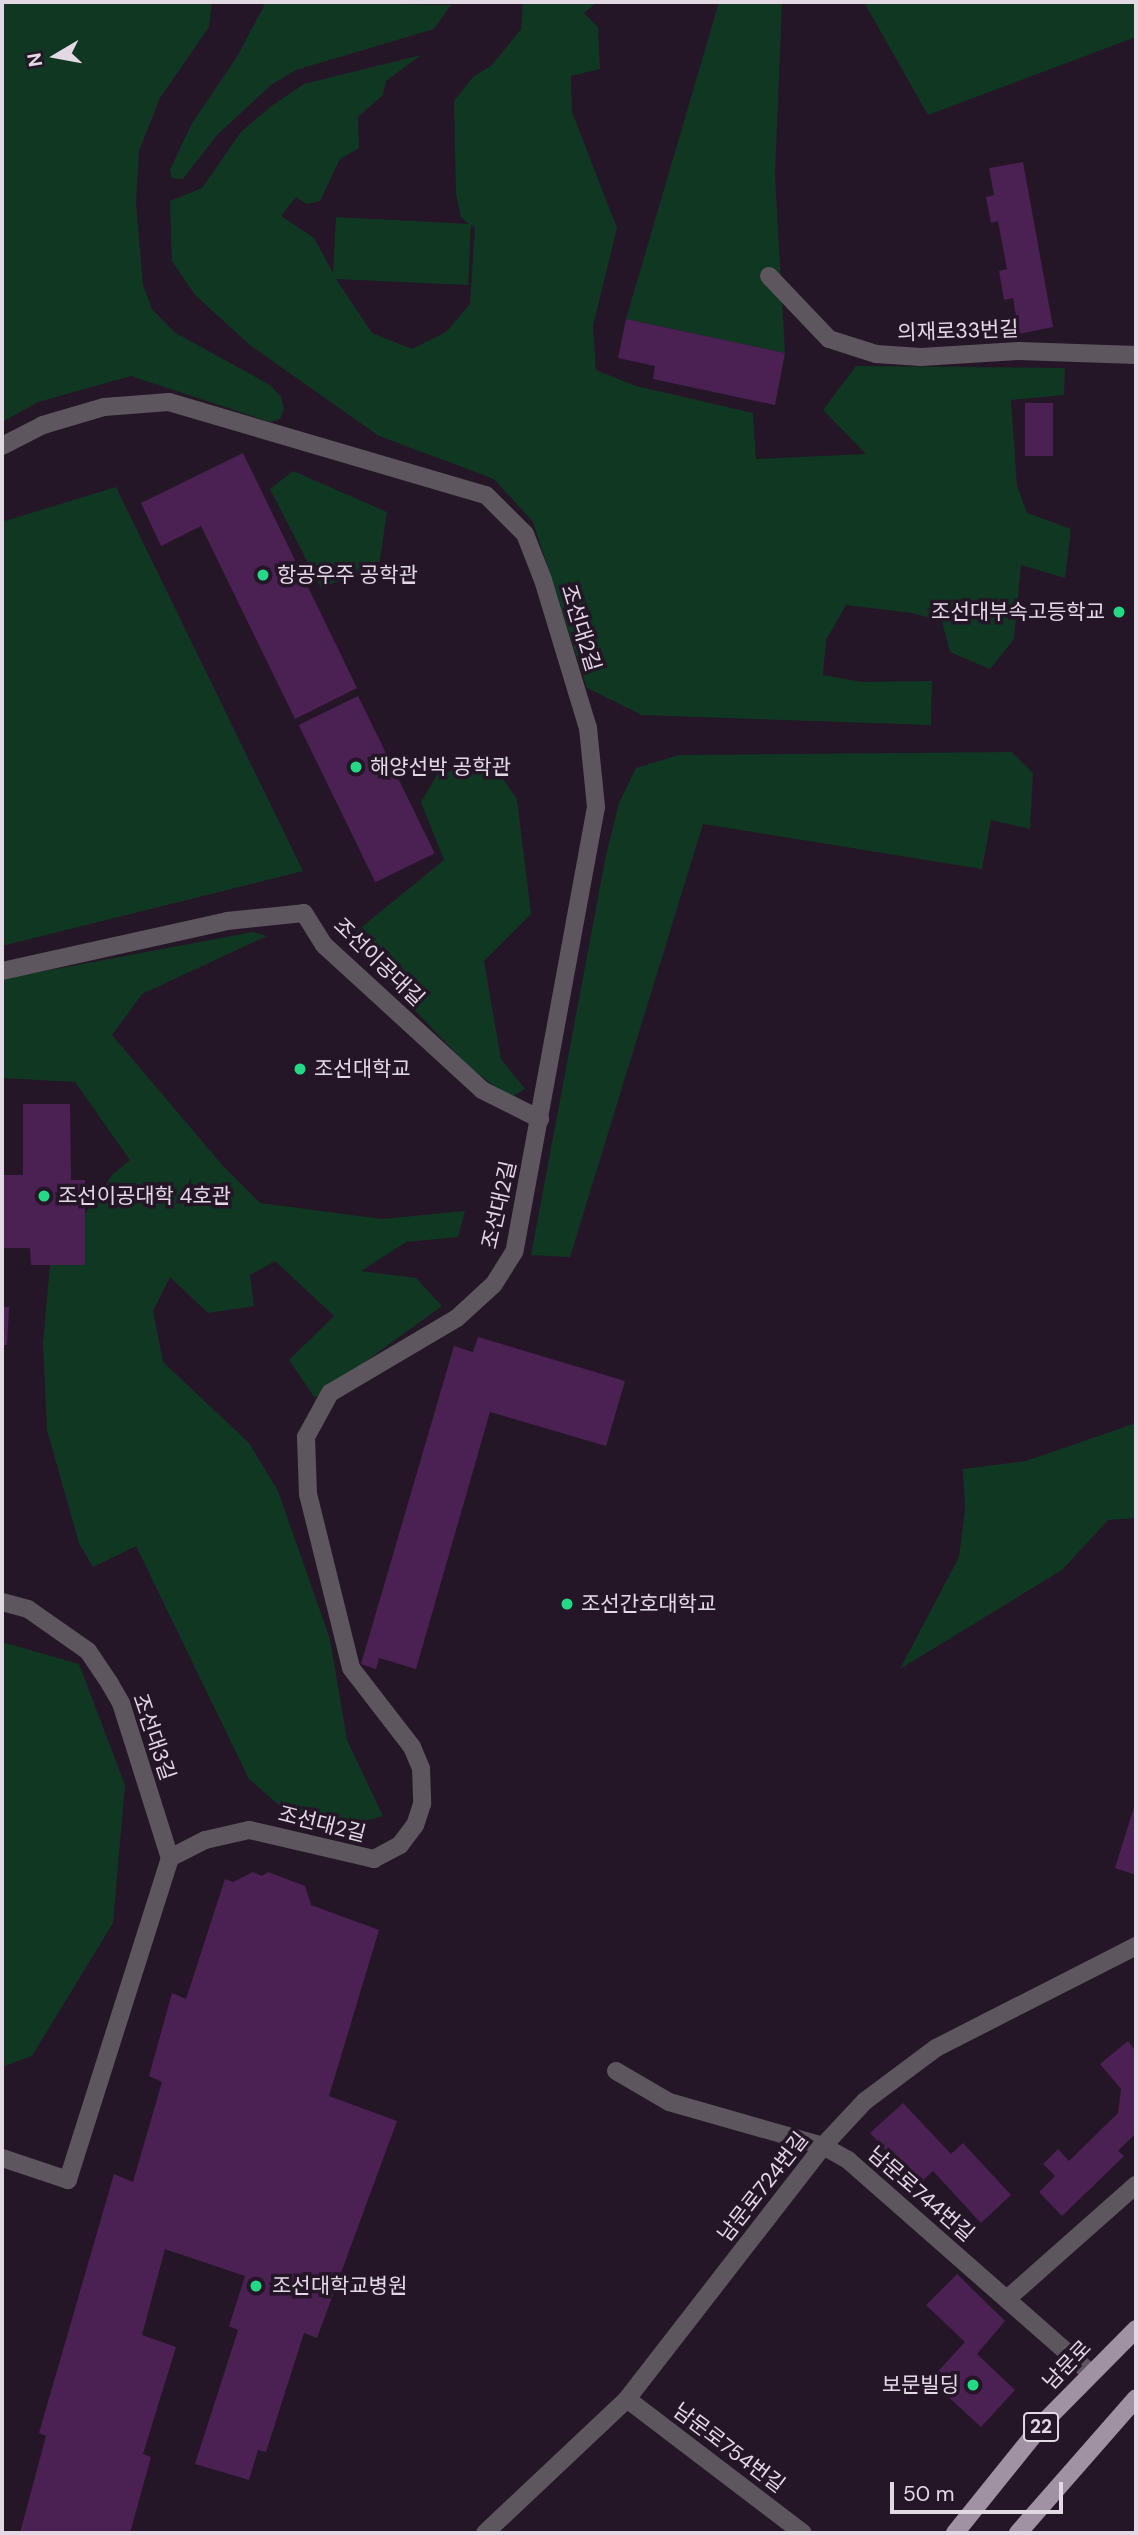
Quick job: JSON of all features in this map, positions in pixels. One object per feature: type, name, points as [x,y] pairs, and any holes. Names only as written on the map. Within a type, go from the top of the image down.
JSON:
[{"type":"main road","name":"남문로","points":[[955,2533],[1089,2372],[1136,2329]]},
{"type":"main road","name":"22","points":[[1018,2533],[1136,2398]]},
{"type":"street","name":"의재로33번길","points":[[769,276],[829,339],[876,354],[921,357],[1019,351],[1136,355]]},
{"type":"street","name":"조선대2길","points":[[2,446],[43,425],[104,407],[169,402],[475,490],[496,503],[524,534],[588,728],[596,807],[519,1236],[505,1270],[457,1318],[330,1393],[306,1437],[307,1494],[351,1668],[412,1747],[421,1768],[422,1804],[415,1825],[400,1845],[374,1859],[249,1830],[205,1840],[170,1858]]},
{"type":"street","name":"조선이공대길","points":[[2,971],[227,921],[304,913],[324,945],[482,1090],[540,1119]]},
{"type":"street","name":"조선대3길","points":[[2,1602],[28,1609],[88,1651],[110,1684],[121,1703],[170,1858]]},
{"type":"street","points":[[2,2158],[68,2180],[170,1858]]},
{"type":"street","name":"남문로724번길","points":[[485,2533],[627,2399],[823,2146],[897,2072],[1136,1946]]},
{"type":"street","name":"남문로744번길","points":[[616,2071],[690,2110],[823,2146],[866,2173],[1089,2372]]},
{"type":"street","points":[[1007,2299],[1136,2185]]},
{"type":"street","name":"남문로754번길","points":[[627,2399],[803,2533]]},
{"type":"green space","points":[[2,2],[212,2],[209,27],[160,98],[139,151],[136,202],[143,285],[152,309],[174,332],[270,385],[281,397],[284,409],[280,419],[270,422],[131,376],[38,402],[2,422]]},
{"type":"green space","points":[[266,2],[451,5],[434,29],[296,70],[271,85],[217,135],[183,179],[172,178],[170,170],[191,125],[238,55]]},
{"type":"green space","points":[[523,2],[597,2],[584,13],[598,27],[600,69],[571,76],[572,112],[617,228],[593,326],[596,370],[636,386],[753,413],[756,459],[866,454],[823,410],[856,366],[1065,368],[1064,395],[1011,400],[1017,486],[1027,513],[1071,529],[1065,578],[1021,565],[1014,639],[990,669],[950,652],[942,621],[912,613],[846,605],[826,640],[823,675],[862,682],[932,681],[931,725],[642,715],[587,688],[533,522],[494,479],[379,436],[251,346],[195,295],[172,261],[170,201],[202,188],[241,132],[270,107],[304,84],[421,55],[386,81],[383,95],[358,117],[359,148],[340,159],[320,201],[307,204],[296,197],[281,216],[314,238],[333,273],[336,217],[469,224],[461,217],[456,194],[454,101],[473,77],[492,65],[521,29]],"holes":[[[471,225],[475,227],[470,304],[446,332],[412,349],[372,333],[336,279],[468,285]]]},
{"type":"green space","points":[[719,2],[782,2],[775,175],[785,353],[626,319]]},
{"type":"green space","points":[[864,2],[1136,2],[1136,37],[928,115]]},
{"type":"green space","points":[[293,471],[387,512],[379,566],[321,588],[270,489]]},
{"type":"green space","points":[[116,487],[303,871],[2,946],[2,522]]},
{"type":"green space","points":[[1012,752],[1033,773],[1030,829],[991,820],[982,869],[703,824],[570,1257],[531,1255],[606,855],[619,803],[636,768],[679,755]]},
{"type":"green space","points":[[493,765],[517,799],[531,914],[484,961],[501,1059],[525,1089],[510,1098],[468,1066],[347,939],[444,860],[421,802],[438,773]]},
{"type":"green space","points":[[253,932],[267,936],[142,994],[112,1035],[223,1166],[260,1203],[382,1219],[465,1211],[458,1237],[406,1242],[361,1271],[416,1278],[442,1306],[315,1398],[289,1360],[334,1316],[275,1261],[250,1275],[254,1306],[208,1313],[170,1277],[153,1311],[163,1362],[249,1443],[278,1491],[330,1639],[347,1740],[383,1816],[339,1828],[286,1811],[249,1779],[136,1546],[93,1567],[79,1543],[47,1430],[43,1343],[50,1265],[85,1265],[85,1214],[113,1174],[130,1160],[75,1082],[2,1078],[2,979]]},
{"type":"green space","points":[[1136,1423],[1136,1518],[1108,1520],[1062,1570],[900,1669],[959,1557],[965,1510],[963,1469],[1026,1461]]},
{"type":"green space","points":[[2,1642],[79,1664],[125,1785],[113,1923],[32,2056],[2,2067]]},
{"type":"building","points":[[1023,162],[1053,327],[1019,334],[1013,298],[1004,300],[999,271],[1007,269],[998,221],[991,223],[986,197],[994,195],[989,168]]},
{"type":"building","points":[[626,319],[785,353],[775,405],[653,379],[655,366],[618,358]]},
{"type":"building","points":[[1025,403],[1053,403],[1053,456],[1025,456]]},
{"type":"building","name":"항공우주 공학관","points":[[243,453],[357,688],[295,719],[201,526],[161,546],[141,503]]},
{"type":"building","name":"해양선박 공학관","points":[[358,696],[435,853],[375,882],[299,725]]},
{"type":"building","name":"조선이공대학 4호관","points":[[23,1104],[70,1104],[71,1180],[85,1180],[85,1265],[31,1265],[30,1248],[3,1248],[2,1175],[23,1175]]},
{"type":"building","points":[[2,1307],[9,1307],[7,1345],[2,1345]]},
{"type":"building","points":[[478,1337],[625,1381],[606,1446],[490,1412],[416,1669],[379,1658],[376,1669],[361,1664],[454,1346],[473,1352]]},
{"type":"building","points":[[1136,1801],[1136,1875],[1115,1868]]},
{"type":"building","points":[[253,1872],[262,1876],[268,1872],[305,1886],[311,1905],[379,1930],[329,2096],[397,2121],[317,2338],[304,2333],[266,2452],[258,2450],[249,2480],[195,2464],[238,2330],[229,2326],[245,2276],[165,2249],[142,2335],[176,2347],[143,2454],[151,2457],[130,2533],[20,2533],[46,2436],[39,2433],[114,2174],[133,2182],[162,2082],[149,2076],[172,1993],[186,1999],[225,1879],[233,1882]]},
{"type":"building","points":[[1128,2041],[1136,2052],[1136,2133],[1118,2151],[1124,2156],[1062,2216],[1039,2192],[1055,2176],[1043,2164],[1058,2149],[1069,2161],[1118,2113],[1121,2089],[1100,2064]]},
{"type":"building","points":[[903,2103],[951,2154],[963,2143],[1011,2195],[981,2223],[933,2171],[918,2185],[870,2133]]},
{"type":"building","points":[[957,2274],[1005,2321],[977,2354],[1015,2390],[981,2427],[930,2380],[965,2342],[926,2305]]},
{"type":"place","name":"항공우주 공학관","points":[[263,575]]},
{"type":"place","name":"조선대부속고등학교","points":[[1119,612]]},
{"type":"place","name":"해양선박 공학관","points":[[356,767]]},
{"type":"place","name":"조선대학교","points":[[300,1069]]},
{"type":"place","name":"조선이공대학 4호관","points":[[44,1196]]},
{"type":"place","name":"조선간호대학교","points":[[567,1604]]},
{"type":"place","name":"조선대학교병원","points":[[256,2286]]},
{"type":"place","name":"보문빌딩","points":[[973,2385]]}]
